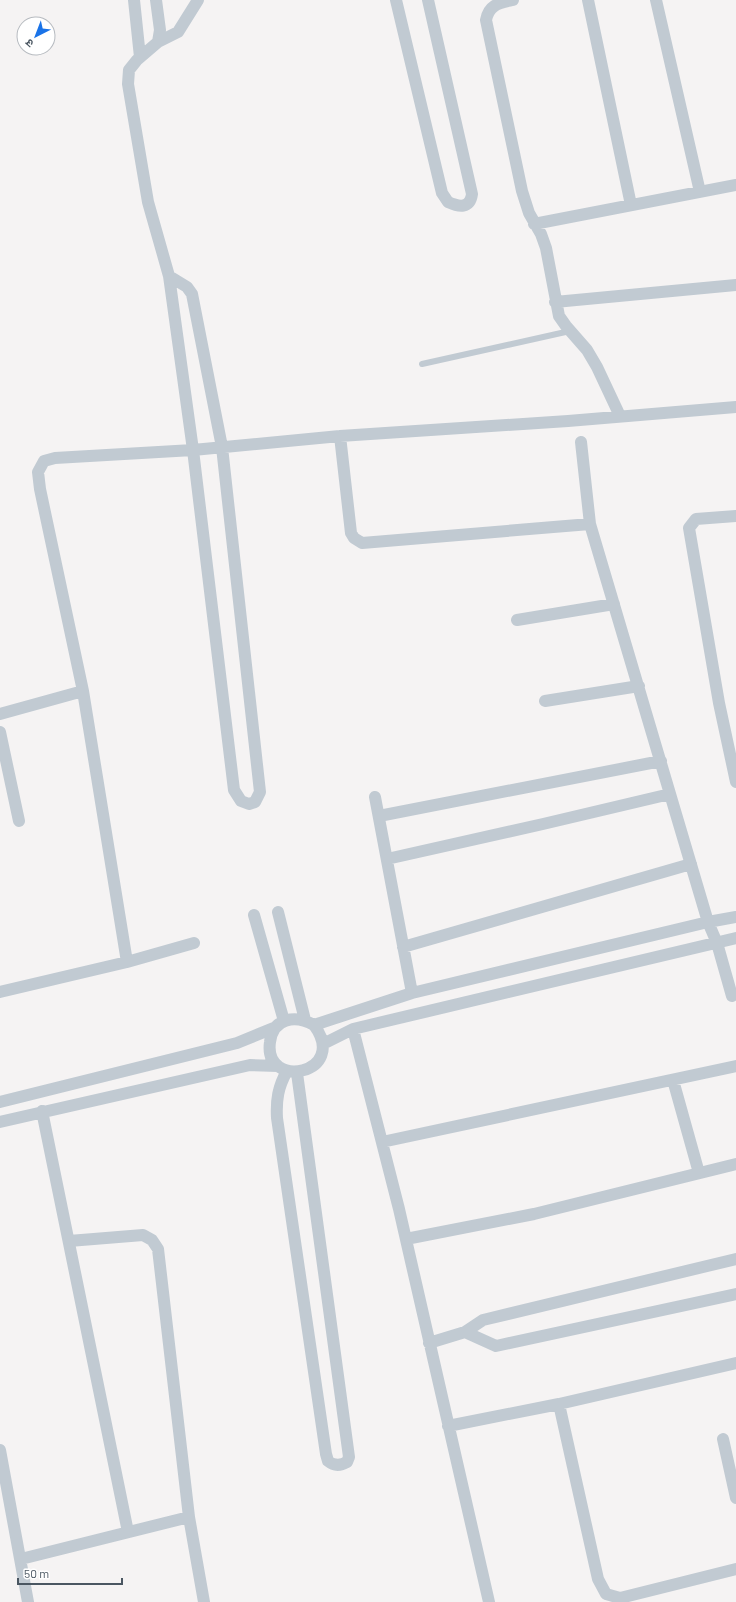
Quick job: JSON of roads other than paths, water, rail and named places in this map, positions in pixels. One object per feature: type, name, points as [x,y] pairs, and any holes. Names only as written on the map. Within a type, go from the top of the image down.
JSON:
[{"type":"street","points":[[134,0],[140,57]]},
{"type":"street","points":[[156,0],[160,30],[158,42]]},
{"type":"street","points":[[169,276],[187,287],[192,294],[222,447],[260,792],[255,802],[249,804],[241,801],[234,790],[194,450],[169,276],[148,202],[128,84],[130,70],[140,57],[158,42],[178,32],[198,0]]},
{"type":"street","points":[[396,0],[442,193],[448,202],[462,206],[467,205],[471,200],[472,194],[428,0]]},
{"type":"street","points":[[514,0],[492,6],[488,12],[486,20],[522,190],[534,224],[541,234],[546,248],[555,302],[559,316],[587,350],[597,367],[620,416]]},
{"type":"street","points":[[588,0],[631,205]]},
{"type":"street","points":[[656,0],[700,192]]},
{"type":"street","points":[[534,224],[736,185]]},
{"type":"street","points":[[555,302],[736,285]]},
{"type":"street","points":[[127,962],[83,691],[40,489],[38,472],[44,461],[54,458],[194,450],[340,436],[736,407]]},
{"type":"street","points":[[340,436],[351,533],[357,542],[362,543],[590,524]]},
{"type":"street","points":[[581,442],[590,524],[708,922],[717,943],[732,996]]},
{"type":"street","points":[[736,516],[696,519],[689,528],[718,696],[736,782]]},
{"type":"street","points":[[517,620],[614,604]]},
{"type":"street","points":[[545,701],[639,686]]},
{"type":"street","points":[[0,714],[83,691]]},
{"type":"street","points":[[0,732],[19,820]]},
{"type":"street","points":[[379,816],[661,761]]},
{"type":"street","points":[[387,859],[670,794]]},
{"type":"street","points":[[375,797],[412,993]]},
{"type":"street","points":[[403,947],[691,864]]},
{"type":"street","points":[[0,1122],[250,1065],[287,1070],[308,1070],[316,1064],[322,1055],[323,1044],[320,1034],[310,1023],[297,993],[278,912]]},
{"type":"street","points":[[254,915],[280,1024]]},
{"type":"street","points":[[0,1102],[237,1043],[294,1018],[310,1023],[412,993],[708,922],[736,917]]},
{"type":"street","points":[[323,1044],[353,1029],[736,938]]},
{"type":"street","points":[[0,992],[127,962],[194,943]]},
{"type":"street","points":[[280,1024],[270,1036],[269,1047],[271,1057],[287,1070],[349,1457],[347,1462],[342,1464],[333,1465],[328,1461],[326,1454],[277,1118],[276,1102],[279,1086],[287,1070]]},
{"type":"street","points":[[353,1029],[406,1239],[489,1602]]},
{"type":"street","points":[[382,1142],[736,1066]]},
{"type":"street","points":[[673,1080],[700,1172]]},
{"type":"street","points":[[42,1112],[128,1532]]},
{"type":"street","points":[[406,1239],[534,1214],[736,1164]]},
{"type":"street","points":[[69,1241],[143,1235],[152,1240],[158,1249],[189,1517],[204,1602]]},
{"type":"street","points":[[429,1343],[465,1332],[483,1320],[736,1259]]},
{"type":"street","points":[[465,1332],[496,1346],[736,1294]]},
{"type":"street","points":[[448,1426],[559,1404],[736,1364]]},
{"type":"street","points":[[559,1404],[598,1579],[606,1594],[620,1598],[736,1569]]},
{"type":"street","points":[[723,1439],[736,1498]]},
{"type":"street","points":[[0,1450],[28,1602]]},
{"type":"street","points":[[21,1559],[189,1517]]},
{"type":"lane","points":[[422,364],[570,331]]}]
